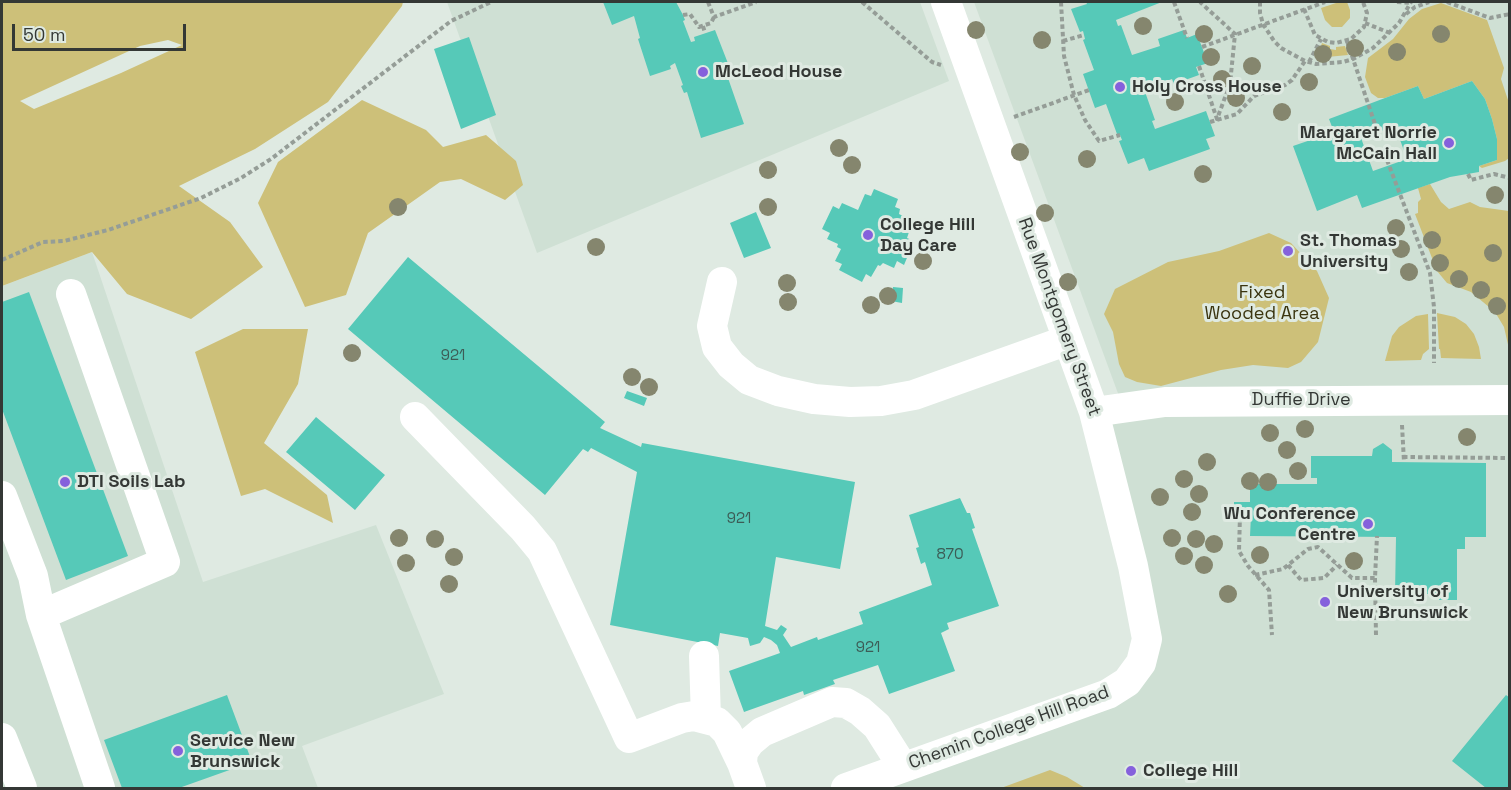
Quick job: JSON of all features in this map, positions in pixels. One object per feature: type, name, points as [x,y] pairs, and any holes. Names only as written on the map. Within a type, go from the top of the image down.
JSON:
[{"type":"street","name":"Rue Montgomery Street","points":[[946,2],[1094,412],[1133,566],[1147,639]]},
{"type":"street","points":[[722,282],[712,326],[717,347],[731,365],[749,380],[778,391],[814,399],[850,402],[881,401],[914,395],[1068,340]]},
{"type":"street","points":[[41,615],[165,562],[71,294]]},
{"type":"street","name":"Duffie Drive","points":[[1094,412],[1165,402],[1509,400]]},
{"type":"street","points":[[415,417],[523,528],[542,551],[629,738],[682,718],[694,716],[706,718],[717,722],[727,732],[747,776]]},
{"type":"street","points":[[2,496],[33,576],[41,615],[100,789]]},
{"type":"street","name":"Chemin College Hill Road","points":[[846,789],[1108,694],[1127,682],[1141,663],[1147,639]]},
{"type":"street","points":[[704,656],[706,718]]},
{"type":"street","points":[[747,776],[743,752],[750,742],[762,732],[832,702],[846,702],[877,726],[903,767]]},
{"type":"street","points":[[2,738],[22,789]]},
{"type":"path","points":[[2,260],[44,242],[63,241],[108,230],[201,198],[241,178],[271,159],[451,21],[491,2]]},
{"type":"path","points":[[708,2],[714,17]]},
{"type":"path","points":[[683,15],[690,14],[699,27],[711,23],[714,17],[756,2]]},
{"type":"path","points":[[862,2],[932,62],[944,67]]},
{"type":"path","points":[[1061,2],[1066,68],[1085,120],[1097,139],[1102,141],[1120,135]]},
{"type":"path","points":[[1174,2],[1187,38]]},
{"type":"path","points":[[1200,2],[1235,34]]},
{"type":"path","points":[[1260,2],[1263,24],[1281,48],[1307,62],[1333,63],[1353,59],[1373,48],[1406,14],[1415,7],[1429,2]]},
{"type":"path","points":[[1202,47],[1324,2]]},
{"type":"path","points":[[1304,9],[1316,35],[1321,39],[1336,43],[1347,41],[1358,34],[1365,22],[1366,12],[1363,2]]},
{"type":"path","points":[[1397,2],[1411,2],[1406,14]]},
{"type":"path","points":[[1447,2],[1490,18],[1509,14]]},
{"type":"path","points":[[1455,2],[1459,6]]},
{"type":"path","points":[[1365,22],[1390,33]]},
{"type":"path","points":[[703,26],[705,33]]},
{"type":"path","points":[[1217,119],[1230,84],[1235,34]]},
{"type":"path","points":[[1063,41],[1084,35]]},
{"type":"path","points":[[1210,122],[1238,114],[1254,96],[1285,85],[1292,80],[1307,62],[1321,39]]},
{"type":"path","points":[[1347,41],[1380,139]]},
{"type":"path","points":[[1199,66],[1217,119]]},
{"type":"path","points":[[991,126],[1089,90]]},
{"type":"path","points":[[1387,160],[1430,273],[1433,299],[1434,363]]},
{"type":"path","points":[[1468,174],[1470,180],[1494,174],[1509,178]]},
{"type":"path","points":[[1402,435],[1404,462]]},
{"type":"path","points":[[1404,456],[1509,458]]},
{"type":"path","points":[[1240,515],[1239,551],[1270,592],[1272,635]]},
{"type":"path","points":[[1376,636],[1377,536]]},
{"type":"path","points":[[1255,574],[1283,569],[1308,549],[1318,547],[1352,578],[1375,578]]},
{"type":"path","points":[[1288,565],[1301,580],[1324,578],[1337,565]]},
{"type":"shaded area","points":[[447,2],[920,2],[949,81],[537,253]]},
{"type":"shaded area","points":[[974,2],[1509,2],[1509,788],[850,788],[1108,694],[1141,663],[1094,412],[1123,407]]},
{"type":"shaded area","points":[[92,252],[203,582],[376,525],[444,694],[302,746],[318,788],[2,788],[2,286]]},
{"type":"green space","points":[[403,2],[328,102],[255,149],[179,186],[230,222],[263,267],[191,319],[127,294],[92,252],[2,286],[2,3]],"holes":[[[168,40],[182,45],[34,109],[20,101],[140,46]]]},
{"type":"green space","points":[[1347,2],[1350,18],[1342,27],[1332,27],[1325,20],[1321,8]]},
{"type":"green space","points":[[1441,3],[1487,20],[1504,68],[1501,79],[1509,103],[1509,158],[1505,161],[1482,168],[1479,166],[1497,160],[1497,139],[1485,99],[1472,81],[1424,99],[1418,86],[1385,98],[1378,98],[1371,93],[1365,77],[1368,58],[1393,39],[1409,19],[1422,9]]},
{"type":"green space","points":[[1322,43],[1336,50],[1336,47],[1345,46],[1348,55],[1317,58]]},
{"type":"green space","points":[[362,100],[426,130],[443,147],[486,135],[516,161],[523,185],[505,200],[461,179],[440,182],[368,233],[346,295],[305,307],[258,203],[278,162]]},
{"type":"green space","points":[[1430,184],[1441,202],[1449,209],[1470,202],[1480,207],[1509,211],[1509,349],[1504,327],[1495,312],[1471,292],[1447,283],[1437,271],[1415,214],[1418,213],[1418,202],[1421,199],[1418,188]]},
{"type":"green space","name":"Fixed Wooded Area","points":[[1269,233],[1291,243],[1317,271],[1329,298],[1318,342],[1301,362],[1288,368],[1253,365],[1221,370],[1161,386],[1137,382],[1125,377],[1119,364],[1113,332],[1104,314],[1115,289],[1168,262],[1219,251]]},
{"type":"green space","points":[[1437,313],[1455,317],[1466,324],[1474,334],[1481,359],[1441,358]]},
{"type":"green space","points":[[1428,314],[1429,349],[1423,354],[1421,360],[1385,361],[1392,336],[1399,327],[1416,316]]},
{"type":"green space","points":[[243,329],[308,329],[298,384],[264,443],[327,495],[333,523],[265,489],[241,496],[195,352]]},
{"type":"green space","points":[[1050,770],[1085,788],[1001,788]]},
{"type":"building","name":"McLeod House","points":[[603,2],[676,2],[685,20],[683,21],[691,42],[695,41],[694,37],[715,30],[729,66],[726,68],[728,78],[744,124],[701,138],[687,92],[684,93],[681,86],[683,85],[675,63],[670,66],[671,69],[650,76],[638,39],[640,38],[634,16],[612,25]]},
{"type":"building","name":"Holy Cross House","points":[[1086,2],[1162,2],[1116,20],[1118,26],[1121,25],[1132,55],[1160,46],[1158,39],[1184,30],[1187,38],[1197,34],[1208,63],[1196,67],[1199,75],[1174,84],[1172,79],[1144,89],[1155,120],[1152,121],[1155,129],[1206,111],[1215,136],[1206,139],[1210,149],[1149,171],[1144,158],[1128,164],[1119,141],[1122,140],[1117,134],[1106,104],[1095,108],[1083,74],[1094,70],[1083,40],[1085,39],[1083,31],[1080,32],[1071,9],[1087,4]]},
{"type":"building","points":[[469,37],[496,115],[461,129],[434,49]]},
{"type":"building","name":"Margaret Norrie McCain Hall","points":[[1472,81],[1485,99],[1492,119],[1497,139],[1497,160],[1479,166],[1479,172],[1450,177],[1362,208],[1357,195],[1317,211],[1293,146],[1334,132],[1329,119],[1418,86],[1424,99]],"holes":[[[1395,126],[1407,159],[1373,171],[1361,138]]]},
{"type":"building","name":"College Hill Day Care","points":[[874,189],[898,199],[895,207],[900,209],[899,214],[903,216],[905,230],[909,232],[907,238],[914,241],[904,265],[897,261],[894,268],[883,263],[878,265],[871,277],[866,274],[862,282],[839,270],[842,264],[835,261],[841,249],[837,247],[838,244],[827,239],[830,233],[822,229],[833,206],[839,209],[842,203],[858,210],[865,194],[871,196]]},
{"type":"building","points":[[756,212],[771,248],[744,258],[730,223]]},
{"type":"building","points":[[408,257],[605,422],[600,428],[641,447],[642,443],[855,482],[840,569],[776,557],[765,626],[777,630],[781,625],[787,629],[783,635],[791,647],[863,624],[859,612],[932,585],[925,562],[921,564],[916,548],[919,547],[909,515],[960,498],[967,513],[970,513],[975,528],[972,529],[999,606],[947,623],[949,629],[941,633],[955,671],[889,694],[878,665],[833,680],[835,684],[804,695],[803,691],[744,712],[729,671],[780,653],[777,645],[771,640],[764,637],[760,643],[750,646],[748,638],[720,633],[718,646],[610,625],[637,472],[591,448],[588,452],[583,449],[545,495],[348,329]]},
{"type":"building","points":[[893,287],[903,288],[902,303],[891,301]]},
{"type":"building","name":"DTI Soils Lab","points":[[29,292],[128,556],[66,580],[2,409],[2,302]]},
{"type":"building","points":[[627,391],[647,398],[644,406],[624,398]]},
{"type":"building","points":[[316,417],[385,475],[355,510],[286,452]]},
{"type":"building","name":"Wu Conference Centre","points":[[1383,443],[1392,450],[1392,462],[1486,463],[1486,537],[1465,537],[1465,549],[1457,549],[1457,600],[1439,600],[1439,594],[1395,594],[1396,537],[1250,536],[1251,515],[1234,515],[1234,502],[1250,502],[1250,484],[1317,484],[1317,478],[1311,478],[1311,456],[1372,456],[1373,449]]},
{"type":"building","name":"Service New Brunswick","points":[[227,695],[252,762],[179,788],[122,788],[104,740]]},
{"type":"building","points":[[1506,695],[1510,698],[1510,788],[1486,788],[1452,761]]},
{"type":"place","name":"McLeod House","points":[[703,72]]},
{"type":"place","name":"Holy Cross House","points":[[1120,87]]},
{"type":"place","name":"Margaret Norrie McCain Hall","points":[[1449,143]]},
{"type":"place","name":"College Hill Day Care","points":[[868,235]]},
{"type":"place","name":"St. Thomas University","points":[[1288,251]]},
{"type":"place","name":"DTI Soils Lab","points":[[65,482]]},
{"type":"place","name":"Wu Conference Centre","points":[[1368,524]]},
{"type":"place","name":"University of New Brunswick","points":[[1325,602]]},
{"type":"place","name":"Service New Brunswick","points":[[178,751]]},
{"type":"place","name":"College Hill","points":[[1131,771]]}]
